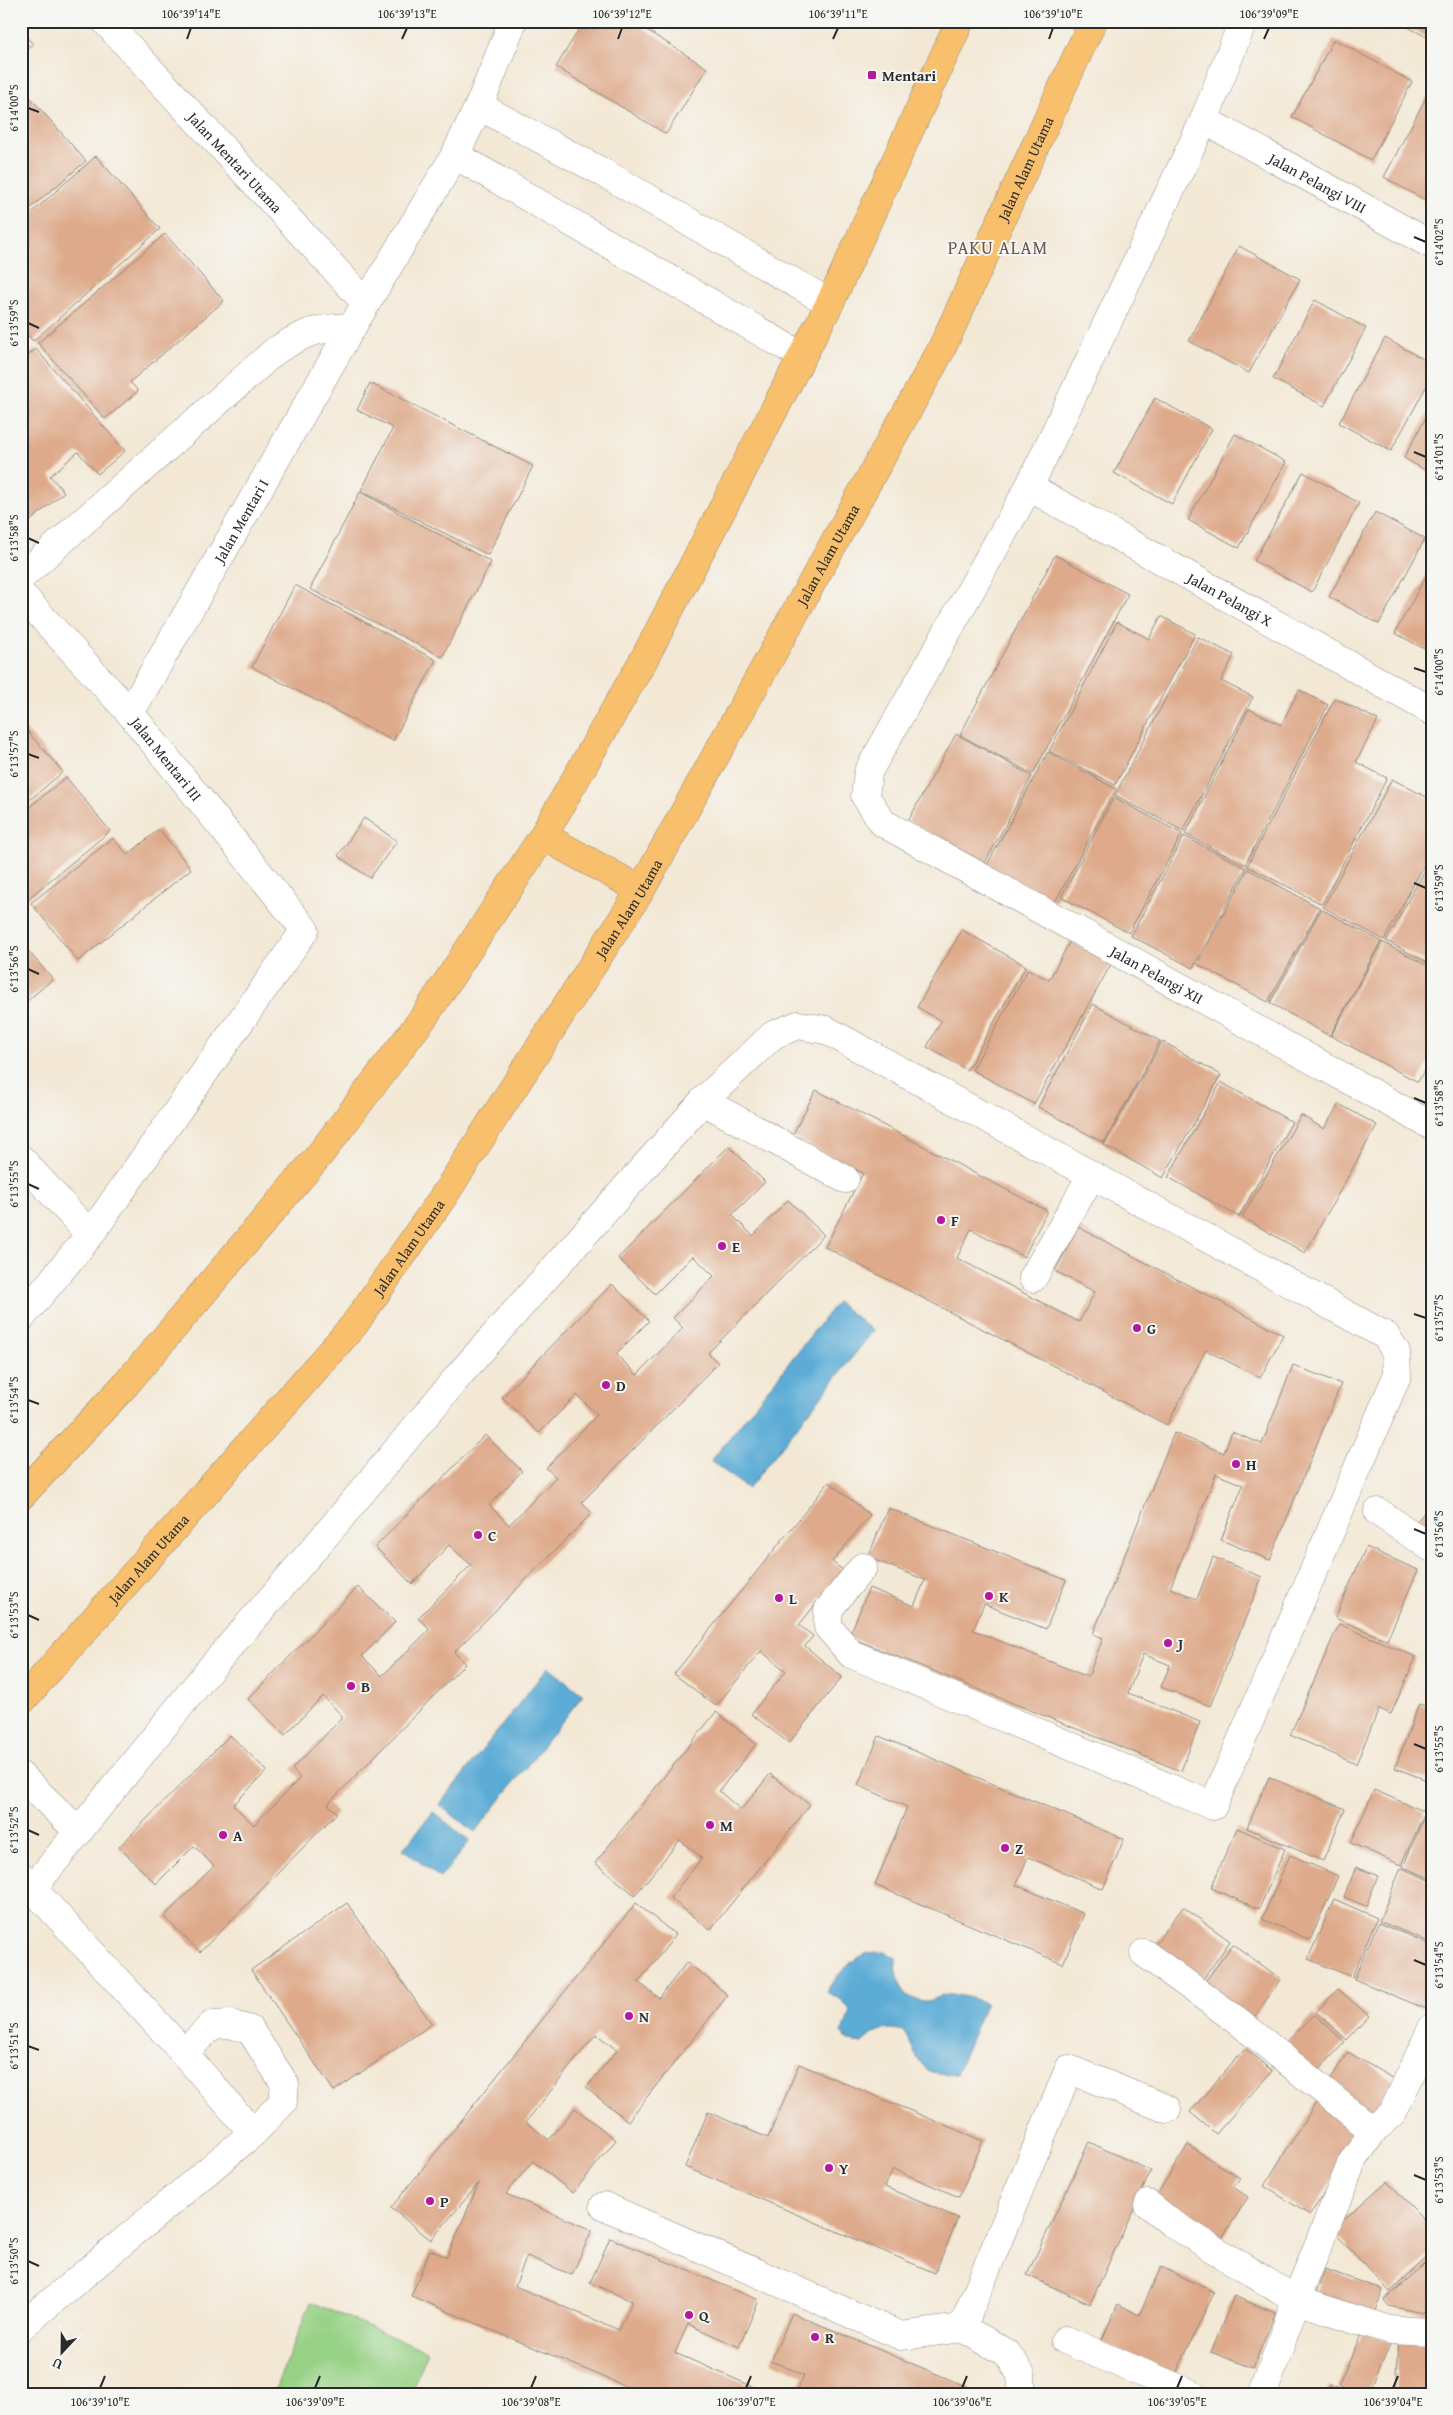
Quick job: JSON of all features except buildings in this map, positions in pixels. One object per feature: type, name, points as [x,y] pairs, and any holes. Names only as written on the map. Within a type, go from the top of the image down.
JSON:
[{"type":"main road","points":[[21,1496],[126,1384],[321,1154],[426,1014],[543,836],[644,659],[830,303],[960,21]]},
{"type":"main road","name":"Jalan Alam Utama","points":[[21,1702],[354,1325],[442,1197],[641,890],[940,352],[1093,21]]},
{"type":"main road","points":[[543,836],[641,890]]},
{"type":"street","name":"Jalan Mentari Utama","points":[[105,21],[366,303]]},
{"type":"street","name":"Jalan Mentari I","points":[[130,713],[352,327],[455,155],[479,106],[513,21]]},
{"type":"street","points":[[1029,487],[1204,120],[1243,21]]},
{"type":"street","points":[[479,106],[604,173],[830,303]]},
{"type":"street","name":"Jalan Pelangi VIII","points":[[1204,120],[1432,245]]},
{"type":"street","points":[[455,155],[802,356]]},
{"type":"street","points":[[21,577],[275,351],[296,338],[320,328],[352,327]]},
{"type":"street","name":"Jalan Pelangi X","points":[[1029,487],[1432,711]]},
{"type":"street","name":"Jalan Pelangi XII","points":[[1029,487],[868,772],[865,796],[883,823],[1432,1126]]},
{"type":"street","name":"Jalan Mentari III","points":[[21,594],[130,713],[305,930],[90,1235]]},
{"type":"street","points":[[253,2133],[184,2054],[27,1882],[79,1832],[205,1675],[336,1523],[460,1374],[703,1101],[772,1035],[798,1026],[826,1030],[1386,1336],[1396,1352],[1397,1376],[1214,1806],[850,1654],[828,1627],[828,1610],[863,1567]]},
{"type":"street","points":[[703,1101],[845,1180]]},
{"type":"street","points":[[21,1159],[90,1235],[21,1318]]},
{"type":"street","points":[[1033,1278],[1091,1176]]},
{"type":"street","points":[[1378,1512],[1432,1548]]},
{"type":"street","points":[[21,1776],[79,1832]]},
{"type":"street","points":[[1144,1953],[1238,2021],[1373,2132]]},
{"type":"street","points":[[21,2327],[253,2133],[283,2102],[285,2084],[250,2030],[230,2024],[212,2025],[184,2054]]},
{"type":"street","points":[[1262,2394],[1296,2300],[1352,2162],[1373,2132],[1394,2112],[1432,2028]]},
{"type":"street","points":[[962,2328],[1069,2069],[1167,2109]]},
{"type":"street","points":[[1148,2204],[1170,2222],[1296,2300],[1389,2330],[1432,2332]]},
{"type":"street","points":[[604,2206],[901,2336],[962,2328],[1006,2353],[1021,2374],[1022,2394]]},
{"type":"street","points":[[1065,2340],[1192,2394]]},
{"type":"green space","points":[[311,2302],[428,2352],[410,2394],[273,2394]]},
{"type":"water","points":[[837,1302],[873,1331],[748,1489],[711,1461]]},
{"type":"water","points":[[548,1667],[583,1695],[475,1832],[439,1805]]},
{"type":"water","points":[[433,1812],[470,1841],[440,1878],[403,1849]]},
{"type":"water","points":[[885,1952],[896,1957],[897,1972],[901,1986],[910,1997],[926,2001],[945,1995],[958,1995],[986,2003],[956,2074],[944,2075],[927,2069],[917,2057],[903,2031],[881,2030],[871,2035],[862,2043],[849,2041],[841,2032],[850,2010],[842,2000],[826,1992],[848,1965],[868,1953]]},
{"type":"place","name":"Mentari","points":[[872,75]]},
{"type":"place","name":"F","points":[[941,1220]]},
{"type":"place","name":"E","points":[[722,1246]]},
{"type":"place","name":"G","points":[[1137,1328]]},
{"type":"place","name":"D","points":[[606,1385]]},
{"type":"place","name":"H","points":[[1236,1464]]},
{"type":"place","name":"C","points":[[478,1535]]},
{"type":"place","name":"K","points":[[989,1596]]},
{"type":"place","name":"L","points":[[779,1598]]},
{"type":"place","name":"J","points":[[1168,1643]]},
{"type":"place","name":"B","points":[[351,1686]]},
{"type":"place","name":"M","points":[[710,1825]]},
{"type":"place","name":"A","points":[[223,1835]]},
{"type":"place","name":"Z","points":[[1005,1848]]},
{"type":"place","name":"N","points":[[629,2016]]},
{"type":"place","name":"Y","points":[[829,2168]]},
{"type":"place","name":"P","points":[[430,2201]]},
{"type":"place","name":"Q","points":[[689,2315]]},
{"type":"place","name":"R","points":[[815,2337]]},
{"type":"district","name":"PAKU ALAM","points":[[998,247]]}]
